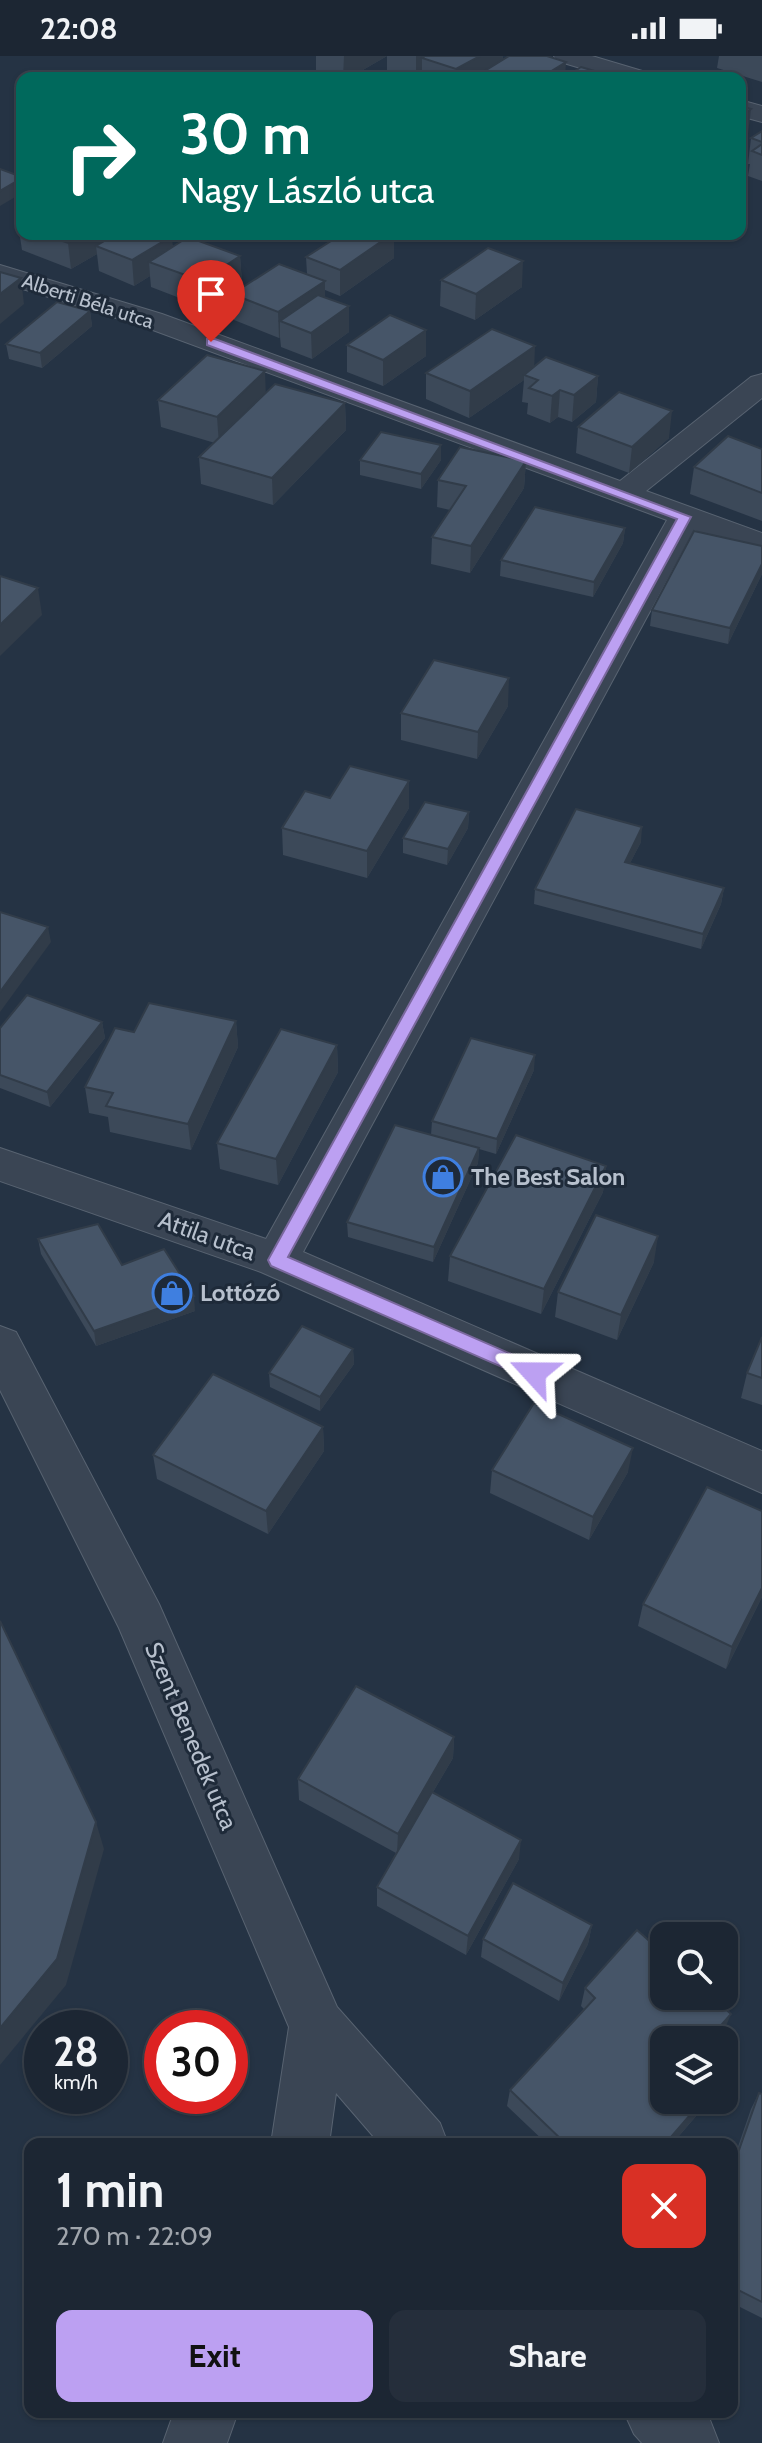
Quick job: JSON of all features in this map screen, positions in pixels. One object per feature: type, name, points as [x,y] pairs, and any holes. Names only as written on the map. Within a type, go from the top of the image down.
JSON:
[{"type":"street","points":[[566,56],[620,72]]},
{"type":"street","name":"Alberti Béla utca","points":[[0,273],[152,320],[762,544]]},
{"type":"street","points":[[624,493],[762,383]]},
{"type":"street","points":[[277,1260],[685,517]]},
{"type":"street","name":"Attila utca","points":[[0,1164],[277,1260],[762,1473]]},
{"type":"street","name":"Szent Benedek utca","points":[[0,1345],[141,1620],[317,2027]]},
{"type":"street","points":[[301,2138],[317,2027]]},
{"type":"street","points":[[317,2027],[414,2138]]},
{"type":"street","points":[[195,2443],[204,2418]]},
{"type":"street","points":[[662,2418],[687,2443]]},
{"type":"building","points":[[480,56],[456,69],[422,58]]},
{"type":"building","points":[[509,56],[547,56],[566,62],[550,72],[483,72]]},
{"type":"building","points":[[581,67],[598,72],[573,72]]},
{"type":"building","points":[[762,131],[762,142],[751,138]]},
{"type":"building","points":[[762,144],[762,155],[752,151]]},
{"type":"building","points":[[0,169],[16,175],[16,182],[0,191]]},
{"type":"building","points":[[106,240],[165,240],[132,260],[96,246]]},
{"type":"building","points":[[183,240],[196,240],[240,256],[202,281],[149,262]]},
{"type":"building","points":[[333,240],[383,240],[340,270],[306,257]]},
{"type":"building","points":[[488,248],[523,261],[476,294],[441,280]]},
{"type":"building","points":[[279,264],[325,281],[278,312],[232,294]]},
{"type":"building","points":[[0,272],[21,278],[0,294]]},
{"type":"building","points":[[318,295],[349,306],[311,333],[280,321]]},
{"type":"building","points":[[57,302],[90,311],[40,353],[6,344]]},
{"type":"building","points":[[390,315],[426,330],[383,360],[347,345]]},
{"type":"building","points":[[492,329],[535,346],[470,391],[426,373]]},
{"type":"building","points":[[207,355],[265,371],[217,417],[158,400]]},
{"type":"building","points":[[546,357],[598,376],[574,395],[560,390],[552,396],[529,388],[538,380],[524,375]]},
{"type":"building","points":[[275,384],[345,403],[272,478],[199,457]]},
{"type":"building","points":[[619,392],[672,411],[632,447],[578,427]]},
{"type":"building","points":[[381,432],[441,445],[421,474],[360,460]]},
{"type":"building","points":[[728,436],[762,449],[762,493],[694,467]]},
{"type":"building","points":[[460,447],[526,461],[471,546],[432,537],[466,486],[438,480]]},
{"type":"building","points":[[535,507],[625,528],[594,582],[501,560]]},
{"type":"building","points":[[694,531],[762,546],[762,564],[730,628],[652,610]]},
{"type":"building","points":[[0,576],[38,588],[0,625]]},
{"type":"building","points":[[434,660],[509,678],[478,732],[401,713]]},
{"type":"building","points":[[350,766],[409,781],[367,851],[282,828],[305,791],[330,798]]},
{"type":"building","points":[[425,802],[469,812],[448,849],[403,838]]},
{"type":"building","points":[[576,809],[642,827],[625,862],[724,888],[703,934],[535,889]]},
{"type":"building","points":[[0,912],[48,927],[0,992]]},
{"type":"building","points":[[27,995],[102,1022],[47,1092],[0,1075],[0,1028]]},
{"type":"building","points":[[149,1003],[236,1021],[188,1124],[106,1106],[113,1093],[85,1087],[115,1028],[134,1032]]},
{"type":"building","points":[[281,1029],[337,1045],[276,1159],[217,1143]]},
{"type":"building","points":[[471,1038],[535,1055],[497,1139],[432,1121]]},
{"type":"building","points":[[395,1125],[479,1148],[434,1247],[347,1222]]},
{"type":"building","points":[[516,1135],[606,1166],[544,1289],[450,1256]]},
{"type":"building","points":[[596,1215],[658,1236],[621,1315],[558,1292]]},
{"type":"building","points":[[98,1224],[122,1265],[164,1249],[194,1296],[94,1331],[38,1239]]},
{"type":"building","points":[[302,1326],[353,1349],[320,1397],[269,1373]]},
{"type":"building","points":[[762,1337],[762,1378],[747,1373]]},
{"type":"building","points":[[213,1374],[323,1427],[266,1511],[153,1455]]},
{"type":"building","points":[[534,1403],[633,1448],[593,1517],[492,1470]]},
{"type":"building","points":[[707,1487],[762,1511],[762,1588],[732,1647],[643,1604]]},
{"type":"building","points":[[0,1621],[96,1822],[57,1959],[0,2028]]},
{"type":"building","points":[[356,1686],[454,1737],[398,1834],[298,1779]]},
{"type":"building","points":[[432,1792],[521,1840],[468,1936],[377,1887]]},
{"type":"building","points":[[513,1883],[592,1925],[563,1983],[483,1939]]},
{"type":"building","points":[[637,1930],[650,1942],[650,2010],[727,2010],[731,2014],[720,2026],[650,2026],[650,2114],[691,2114],[670,2138],[560,2138],[510,2090],[595,1998],[585,1988]]},
{"type":"building","points":[[759,2093],[762,2094],[762,2302],[738,2290],[738,2153]]},
{"type":"place","name":"The Best Salon","points":[[443,1177]]},
{"type":"place","name":"Lottózó","points":[[172,1293]]},
{"type":"route","points":[[211,342],[685,517],[277,1260],[534,1373]]}]
